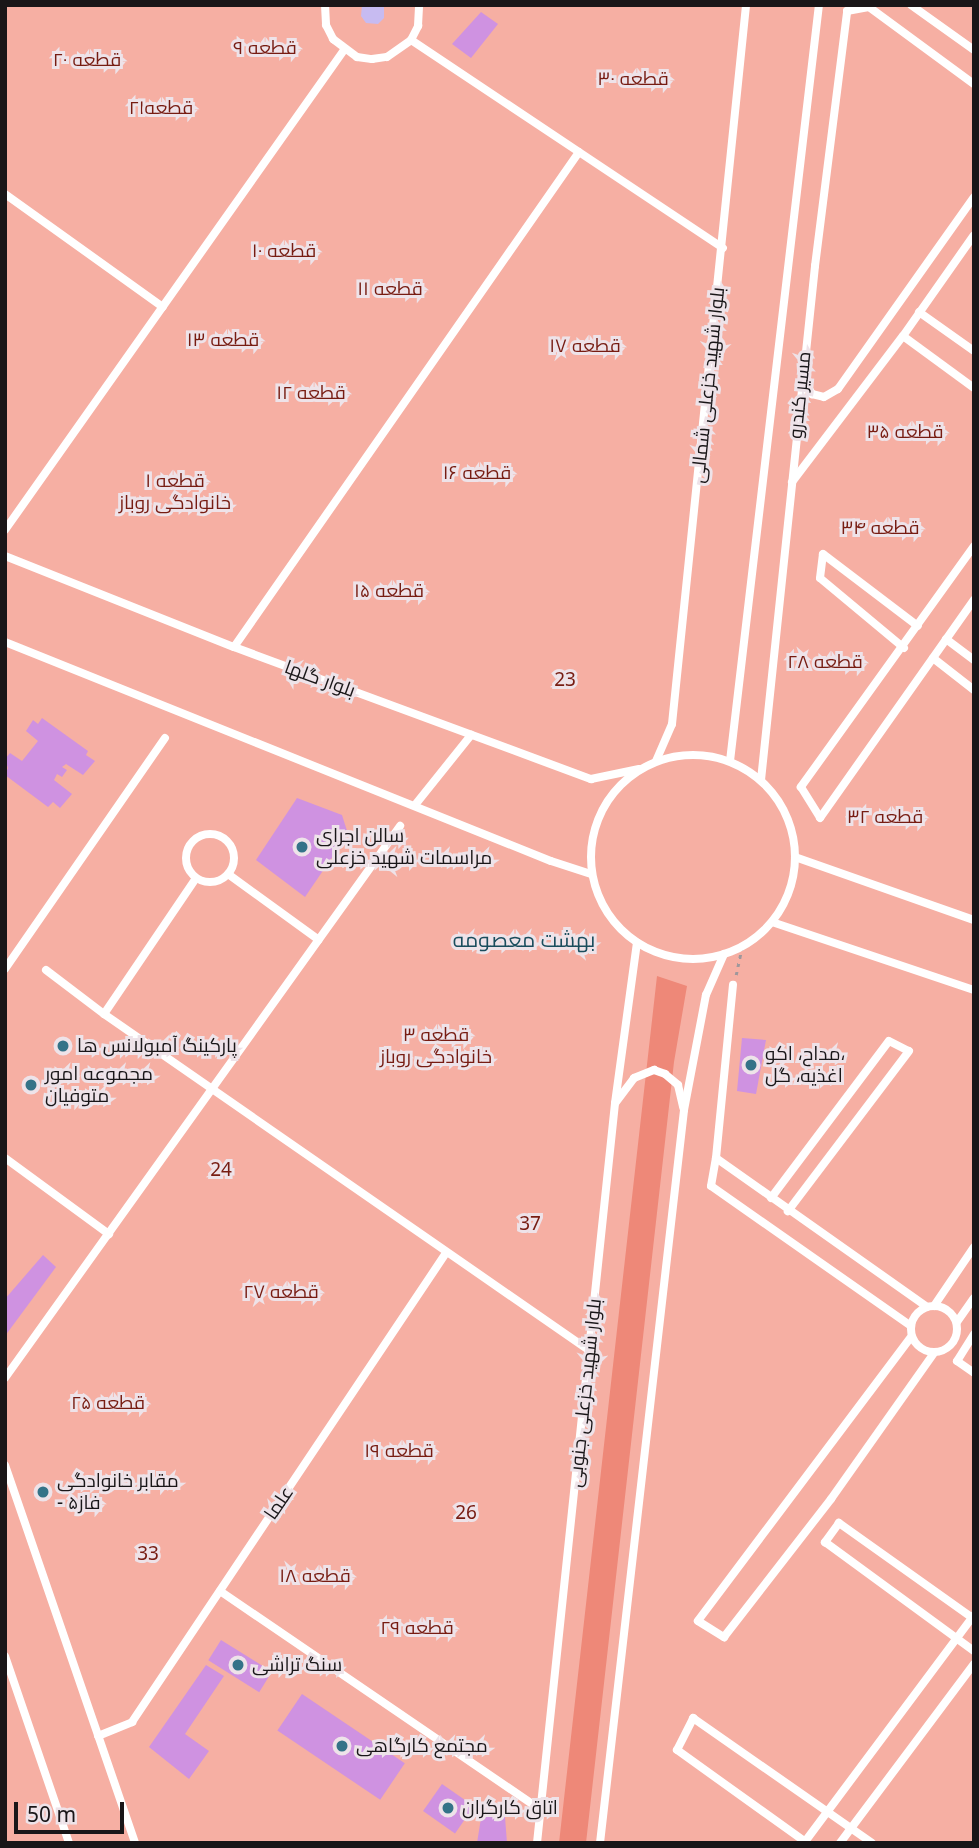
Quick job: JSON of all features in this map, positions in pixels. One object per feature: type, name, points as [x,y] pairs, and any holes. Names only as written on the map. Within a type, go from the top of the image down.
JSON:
[{"type":"lane","points":[[325,5],[326,25],[333,39],[344,50],[357,57],[379,58],[400,50],[411,40],[418,26],[419,5]]},
{"type":"lane","name":"بلوار شهید خزعلی شمالی","points":[[656,761],[672,724],[746,5]]},
{"type":"lane","points":[[730,761],[819,5]]},
{"type":"lane","points":[[911,5],[974,50]]},
{"type":"lane","points":[[869,6],[974,84]]},
{"type":"lane","name":"مسیر کندرو","points":[[761,780],[802,376],[847,11],[869,6]]},
{"type":"lane","points":[[411,40],[723,248]]},
{"type":"lane","points":[[5,530],[344,50]]},
{"type":"lane","points":[[234,647],[579,152]]},
{"type":"lane","points":[[5,194],[163,307]]},
{"type":"lane","points":[[802,376],[811,394],[824,397],[838,389],[974,197]]},
{"type":"lane","points":[[790,484],[903,336],[974,235]]},
{"type":"lane","points":[[919,312],[974,351]]},
{"type":"lane","points":[[903,336],[974,388]]},
{"type":"lane","points":[[974,546],[904,648],[801,788],[820,818],[974,600]]},
{"type":"lane","points":[[904,648],[820,578],[823,554],[918,626]]},
{"type":"lane","name":"بلوار گلها","points":[[5,556],[234,647],[591,779],[639,769]]},
{"type":"lane","points":[[946,639],[974,660]]},
{"type":"lane","points":[[5,642],[551,861],[591,874]]},
{"type":"lane","points":[[933,658],[974,690]]},
{"type":"lane","points":[[415,805],[471,735]]},
{"type":"lane","points":[[5,969],[165,738]]},
{"type":"lane","points":[[693,755],[730,761],[761,780],[783,807],[792,831],[795,857],[793,880],[785,902],[772,922],[742,946],[724,954],[684,958],[664,955],[637,943],[615,924],[600,901],[591,874],[592,833],[609,797],[639,769],[656,761],[693,755]]},
{"type":"lane","points":[[5,1378],[400,826]]},
{"type":"lane","points":[[219,835],[231,846],[234,862],[228,874],[212,882],[196,878],[187,866],[187,850],[196,838],[219,835]]},
{"type":"lane","points":[[795,857],[974,920]]},
{"type":"lane","points":[[228,874],[319,940]]},
{"type":"lane","points":[[104,1014],[196,878]]},
{"type":"lane","points":[[772,922],[974,990]]},
{"type":"lane","name":"بلوار شهید خزعلی جنوبی","points":[[537,1843],[615,1103],[637,943]]},
{"type":"lane","points":[[600,1843],[684,1110],[706,995],[724,954]]},
{"type":"lane","points":[[46,970],[104,1014],[590,1352]]},
{"type":"lane","points":[[733,985],[711,1186],[911,1326]]},
{"type":"lane","points":[[771,1198],[889,1041],[909,1051],[788,1211]]},
{"type":"lane","points":[[615,1103],[634,1078],[654,1070],[665,1074],[678,1085],[684,1110]]},
{"type":"lane","points":[[5,1158],[109,1234]]},
{"type":"lane","points":[[716,1158],[788,1211],[931,1306],[948,1310],[957,1322]]},
{"type":"lane","points":[[974,1247],[931,1306],[920,1310],[911,1326],[911,1337],[698,1622],[724,1637],[831,1499],[934,1353],[948,1348],[957,1336],[957,1322],[974,1298]]},
{"type":"lane","name":"علما","points":[[98,1736],[132,1722],[446,1253]]},
{"type":"lane","points":[[974,1334],[957,1361],[974,1373]]},
{"type":"lane","points":[[911,1337],[920,1349],[934,1353]]},
{"type":"lane","points":[[5,1465],[135,1843]]},
{"type":"lane","points":[[872,1843],[852,1827],[827,1810],[693,1718],[677,1750],[805,1842],[827,1810],[956,1638],[973,1617],[839,1523],[825,1542],[956,1638],[974,1651]]},
{"type":"lane","points":[[220,1591],[540,1809]]},
{"type":"lane","points":[[5,1656],[69,1843]]},
{"type":"lane","points":[[841,1843],[974,1664]]},
{"type":"path","points":[[733,985],[742,946]]},
{"type":"green space","points":[[5,5],[974,5],[974,1843],[5,1843]]},
{"type":"shaded area","points":[[362,5],[384,5],[384,18],[378,24],[366,23],[361,16]]},
{"type":"shaded area","points":[[657,976],[687,986],[674,1062],[586,1843],[559,1843]]},
{"type":"building","points":[[481,12],[498,24],[471,58],[452,44]]},
{"type":"building","points":[[42,718],[88,751],[86,755],[95,761],[83,775],[66,764],[62,767],[67,770],[62,777],[57,774],[54,780],[72,794],[60,808],[53,802],[48,807],[5,775],[8,768],[5,759],[10,753],[22,761],[38,741],[26,731],[33,720],[38,724]]},
{"type":"building","name":"سالن اجرای مراسمات شهید خزعلی","points":[[297,798],[342,815],[348,834],[305,897],[256,860]]},
{"type":"building","name":"مداح، اکو، اغذیه، گل","points":[[742,1038],[766,1040],[756,1094],[737,1091]]},
{"type":"building","points":[[43,1255],[56,1267],[5,1336],[5,1299]]},
{"type":"building","name":"سنگ تراشی","points":[[221,1640],[272,1672],[259,1692],[208,1660]]},
{"type":"building","points":[[206,1665],[224,1676],[185,1734],[209,1751],[189,1779],[149,1747]]},
{"type":"building","name":"مجتمع کارگاهی","points":[[302,1694],[405,1763],[380,1800],[277,1730]]},
{"type":"building","name":"اتاق کارگران","points":[[442,1784],[474,1806],[455,1833],[423,1811]]},
{"type":"building","points":[[482,1812],[505,1817],[507,1843],[477,1843]]},
{"type":"place","name":"سالن اجرای مراسمات شهید خزعلی","points":[[302,847]]},
{"type":"place","name":"پارکینگ آمبولانس ها","points":[[63,1046]]},
{"type":"place","name":"مداح، اکو، اغذیه، گل","points":[[751,1065]]},
{"type":"place","name":"مجموعه امور متوفیان","points":[[31,1085]]},
{"type":"place","name":"مقابر خانوادگی - فاز۵","points":[[43,1492]]},
{"type":"place","name":"سنگ تراشی","points":[[238,1665]]},
{"type":"place","name":"مجتمع کارگاهی","points":[[342,1746]]},
{"type":"place","name":"اتاق کارگران","points":[[448,1808]]},
{"type":"district","name":"بهشت معصومه","points":[[524,939]]},
{"type":"park label","name":"قطعه ۹","points":[[265,48]]},
{"type":"park label","name":"قطعه ۲۰","points":[[87,60]]},
{"type":"park label","name":"قطعه ۳۰","points":[[633,79]]},
{"type":"park label","name":"قطعه۲۱","points":[[161,108]]},
{"type":"park label","name":"قطعه ۱۰","points":[[284,251]]},
{"type":"park label","name":"قطعه ۱۱","points":[[390,289]]},
{"type":"park label","name":"قطعه ۱۳","points":[[223,340]]},
{"type":"park label","name":"قطعه ۱۷","points":[[585,346]]},
{"type":"park label","name":"قطعه ۱۲","points":[[311,393]]},
{"type":"park label","name":"قطعه ۳۵","points":[[905,432]]},
{"type":"park label","name":"قطعه ۱۶","points":[[477,473]]},
{"type":"park label","name":"قطعه ۱ خانوادگی روباز","points":[[175,492]]},
{"type":"park label","name":"قطعه ۳۴","points":[[880,528]]},
{"type":"park label","name":"قطعه ۱۵","points":[[389,591]]},
{"type":"park label","name":"قطعه ۲۸","points":[[825,662]]},
{"type":"park label","name":"23","points":[[565,680]]},
{"type":"park label","name":"قطعه ۳۲","points":[[885,817]]},
{"type":"park label","name":"قطعه ۳ خانوادگی روباز","points":[[436,1046]]},
{"type":"park label","name":"24","points":[[221,1170]]},
{"type":"park label","name":"37","points":[[530,1224]]},
{"type":"park label","name":"قطعه ۲۷","points":[[281,1292]]},
{"type":"park label","name":"قطعه ۲۵","points":[[108,1403]]},
{"type":"park label","name":"قطعه ۱۹","points":[[399,1451]]},
{"type":"park label","name":"26","points":[[466,1513]]},
{"type":"park label","name":"33","points":[[148,1554]]},
{"type":"park label","name":"قطعه ۱۸","points":[[315,1576]]},
{"type":"park label","name":"قطعه ۲۹","points":[[417,1628]]}]
